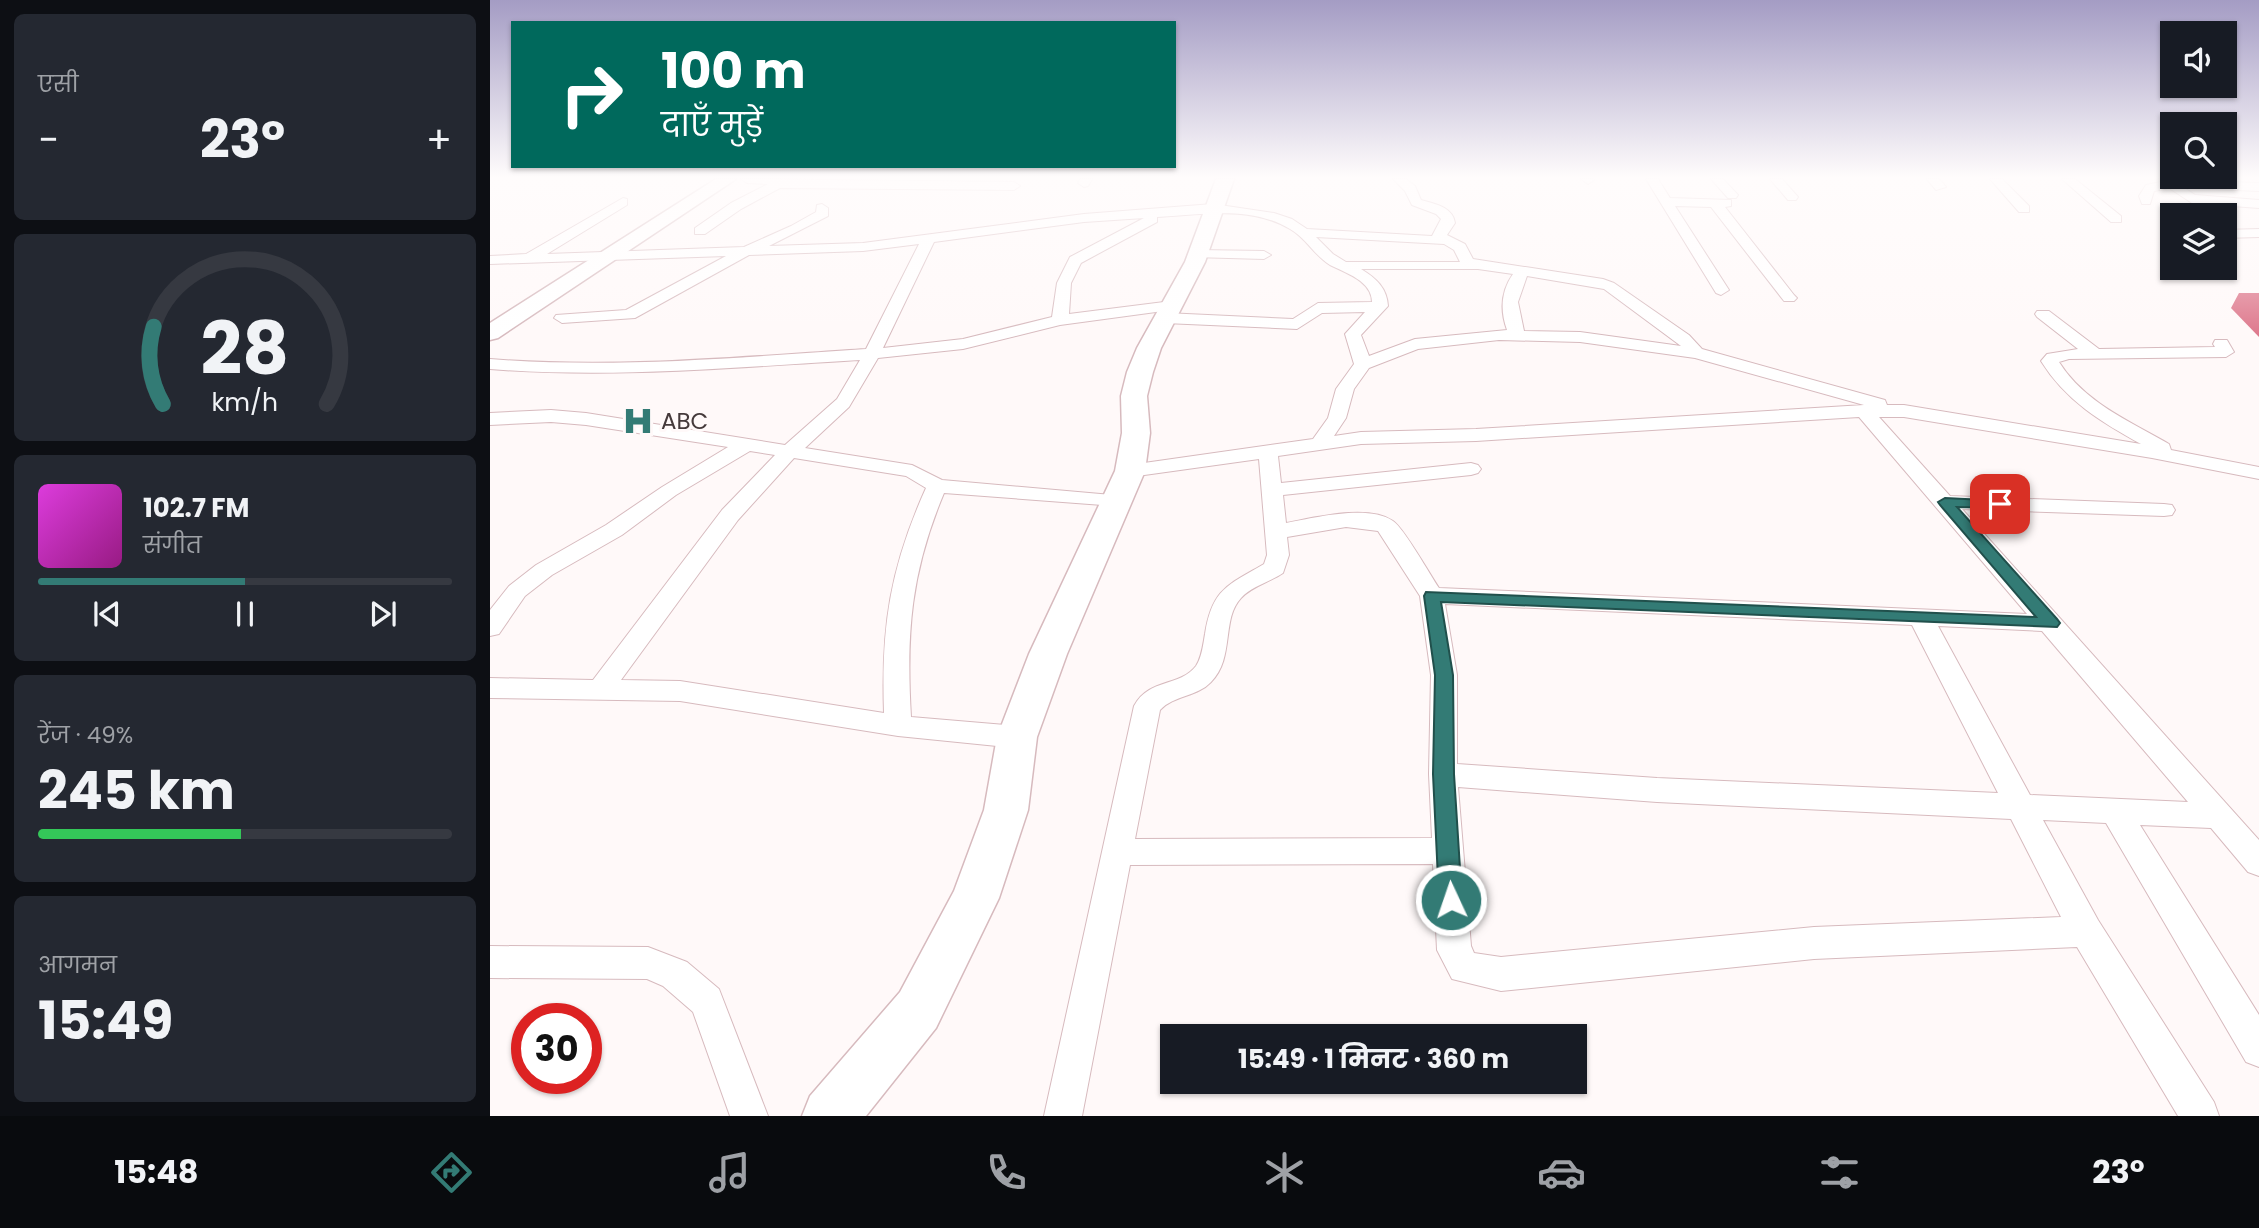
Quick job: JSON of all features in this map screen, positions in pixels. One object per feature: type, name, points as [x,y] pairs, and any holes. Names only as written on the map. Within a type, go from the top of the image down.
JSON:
[{"type":"street","points":[[528,260],[575,231]]},
{"type":"street","points":[[490,333],[645,231]]},
{"type":"street","points":[[562,318],[629,315],[744,252],[789,231]]},
{"type":"street","points":[[490,260],[863,247],[983,231]]},
{"type":"street","points":[[1060,320],[1060,303],[1067,272],[1075,260],[1127,231]]},
{"type":"street","points":[[830,1116],[918,1010],[975,898],[1006,810],[1017,737],[1048,654],[1123,486],[1136,433],[1134,396],[1149,348],[1198,254],[1206,231]]},
{"type":"street","points":[[1304,231],[1328,256],[1372,284],[1380,295],[1379,307],[1353,334],[1363,364]]},
{"type":"street","points":[[1442,231],[1439,236],[1460,247],[1468,263],[1598,282],[1609,286],[1683,338],[1696,353]]},
{"type":"street","points":[[1685,231],[1721,290]]},
{"type":"street","points":[[1745,231],[1789,298]]},
{"type":"street","points":[[1307,233],[1355,232],[1411,240],[1446,240]]},
{"type":"street","points":[[2237,234],[2259,233]]},
{"type":"street","points":[[600,690],[730,515],[789,452],[843,403],[871,354],[929,238]]},
{"type":"street","points":[[1198,254],[1264,255]]},
{"type":"street","points":[[1345,266],[1374,263],[1428,268],[1476,265]]},
{"type":"street","points":[[1517,334],[1512,325],[1511,303],[1516,279],[1522,272]]},
{"type":"street","points":[[490,364],[539,368],[662,365],[871,354],[963,344],[1060,320],[1168,312],[1297,324],[1318,308],[1379,307]]},
{"type":"street","points":[[2043,314],[2094,354]]},
{"type":"street","points":[[1320,443],[1337,418],[1345,389],[1363,364],[1415,344],[1517,334],[1580,337],[1696,353],[1904,411],[2259,473]]},
{"type":"street","points":[[2176,457],[2089,404],[2068,386],[2050,360],[2060,355],[2226,352],[2221,344]]},
{"type":"street","points":[[493,421],[551,415],[586,419],[912,471],[937,486],[1123,486],[1268,452],[1361,438],[1476,435],[1864,411],[1904,411]]},
{"type":"street","points":[[1864,411],[2259,862]]},
{"type":"street","points":[[490,628],[517,591],[544,570],[614,530],[669,491],[746,445]]},
{"type":"street","points":[[1063,1116],[1147,706],[1163,691],[1196,681],[1205,674],[1211,662],[1224,605],[1231,593],[1275,568],[1278,555],[1268,452]]},
{"type":"street","points":[[1271,489],[1471,470]]},
{"type":"street","points":[[898,726],[896,638],[906,570],[919,524],[937,486]]},
{"type":"street","points":[[1945,502],[2164,510]]},
{"type":"street","points":[[1275,532],[1356,520],[1374,521],[1386,526],[1432,596],[1444,675],[1443,774],[1454,950],[1464,967],[1478,972],[1502,974],[1814,943],[2086,931]]},
{"type":"street","points":[[1432,596],[2051,623]]},
{"type":"street","points":[[1921,618],[2086,931],[2200,1116]]},
{"type":"street","points":[[490,688],[693,693],[898,726],[1017,737]]},
{"type":"street","points":[[1443,774],[1657,790],[2221,816]]},
{"type":"street","points":[[2115,811],[2259,1049]]},
{"type":"street","points":[[1117,852],[1448,851]]},
{"type":"street","points":[[490,962],[648,963],[675,974],[707,1001],[749,1116]]},
{"type":"shaded area","points":[[2239,293],[2259,293],[2259,337],[2231,308]]},
{"type":"place","name":"ABC","points":[[638,421]]},
{"type":"route","points":[[1451,900],[1443,774],[1444,675],[1432,596],[2051,623],[1945,502],[2000,504]]}]
